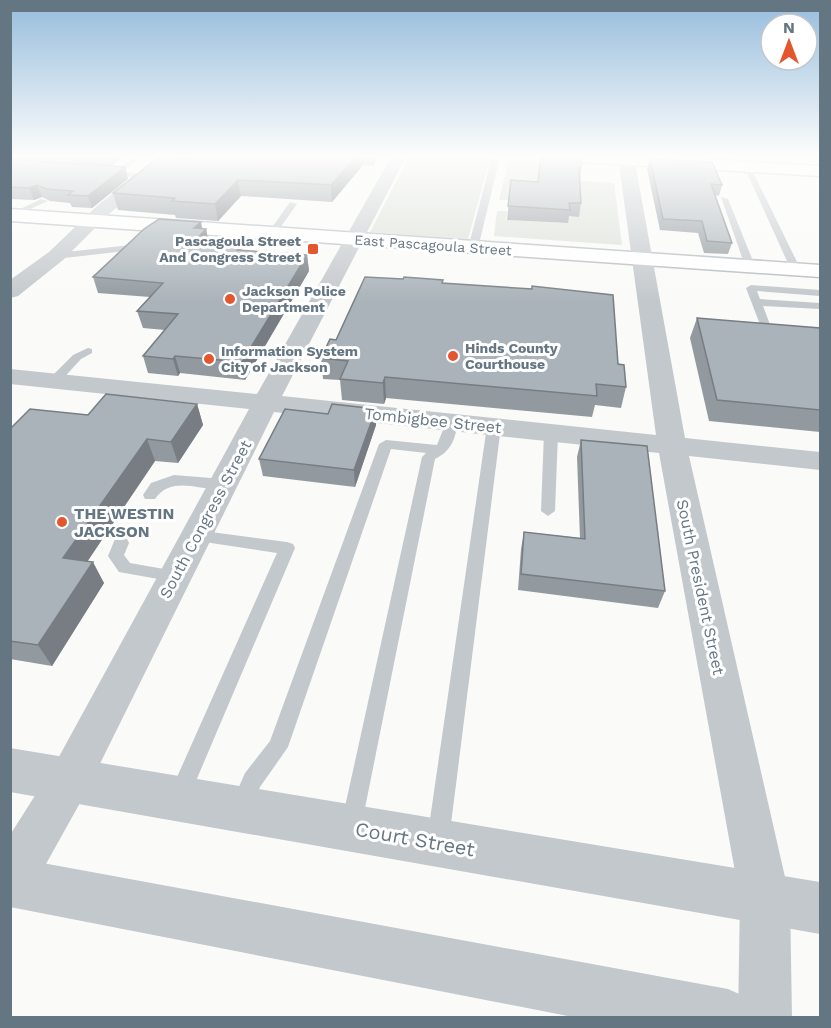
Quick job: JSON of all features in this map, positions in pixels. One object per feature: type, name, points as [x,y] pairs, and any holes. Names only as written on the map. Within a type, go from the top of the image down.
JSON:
[{"type":"main road","name":"East Pascagoula Street","points":[[11,216],[809,270]]},
{"type":"street","points":[[10,291],[56,256],[113,205]]},
{"type":"street","name":"South Congress Street","points":[[10,882],[70,779],[266,402],[373,205]]},
{"type":"street","name":"South President Street","points":[[635,205],[672,445],[765,899],[765,1017]]},
{"type":"street","name":"Tombigbee Street","points":[[10,376],[820,461]]},
{"type":"street","name":"Court Street","points":[[10,770],[820,908]]},
{"type":"street","points":[[10,882],[728,1017]]},
{"type":"lane","points":[[11,216],[35,205]]},
{"type":"lane","points":[[272,233],[291,205]]},
{"type":"lane","points":[[473,248],[484,205]]},
{"type":"lane","points":[[726,205],[750,266]]},
{"type":"lane","points":[[770,205],[820,292],[751,288],[768,333],[789,334]]},
{"type":"lane","points":[[56,256],[134,247],[155,234],[164,225]]},
{"type":"lane","points":[[756,302],[820,306]]},
{"type":"lane","points":[[351,828],[429,457],[442,450],[448,440],[452,422]]},
{"type":"lane","points":[[438,843],[494,426]]},
{"type":"lane","points":[[548,511],[551,432]]},
{"type":"lane","points":[[241,808],[252,780],[278,747],[386,444],[442,450]]},
{"type":"lane","points":[[150,495],[156,486],[174,480],[223,484]]},
{"type":"lane","points":[[179,798],[287,548],[196,536]]},
{"type":"lane","points":[[121,543],[116,556],[125,568],[175,576]]},
{"type":"shaded area","points":[[384,205],[477,205],[468,239],[370,232]]},
{"type":"shaded area","points":[[522,205],[617,205],[622,245],[494,236],[497,211],[507,211],[506,220],[567,223]]},
{"type":"building","points":[[569,205],[570,210],[508,206]]},
{"type":"building","points":[[660,205],[718,205],[732,243],[707,241],[702,221],[663,219]]},
{"type":"building","points":[[159,219],[201,222],[194,228],[206,229],[194,242],[241,246],[237,250],[307,255],[242,362],[175,356],[173,359],[143,356],[178,314],[137,311],[163,283],[93,277],[144,229]]},
{"type":"building","name":"Hinds County Courthouse","points":[[365,277],[403,279],[404,277],[443,280],[442,283],[532,289],[532,286],[613,295],[618,364],[624,365],[626,387],[596,384],[597,396],[385,377],[383,383],[340,379],[348,361],[321,358],[330,339],[336,340]]},
{"type":"building","points":[[697,318],[820,328],[820,410],[717,400]]},
{"type":"building","name":"THE WESTIN JACKSON","points":[[106,394],[197,404],[171,442],[147,439],[63,558],[93,562],[38,645],[10,641],[10,429],[30,409],[88,415]]},
{"type":"building","points":[[332,404],[376,409],[354,470],[259,459],[285,409],[328,414]]},
{"type":"building","points":[[581,440],[647,446],[665,591],[521,574],[524,532],[585,539]]},
{"type":"place","name":"Pascagoula Street And Congress Street","points":[[313,249]]},
{"type":"place","name":"Jackson Police Department","points":[[230,299]]},
{"type":"place","name":"Hinds County Courthouse","points":[[453,356]]},
{"type":"place","name":"Information System City of Jackson","points":[[209,359]]},
{"type":"place","name":"THE WESTIN JACKSON","points":[[62,522]]}]
